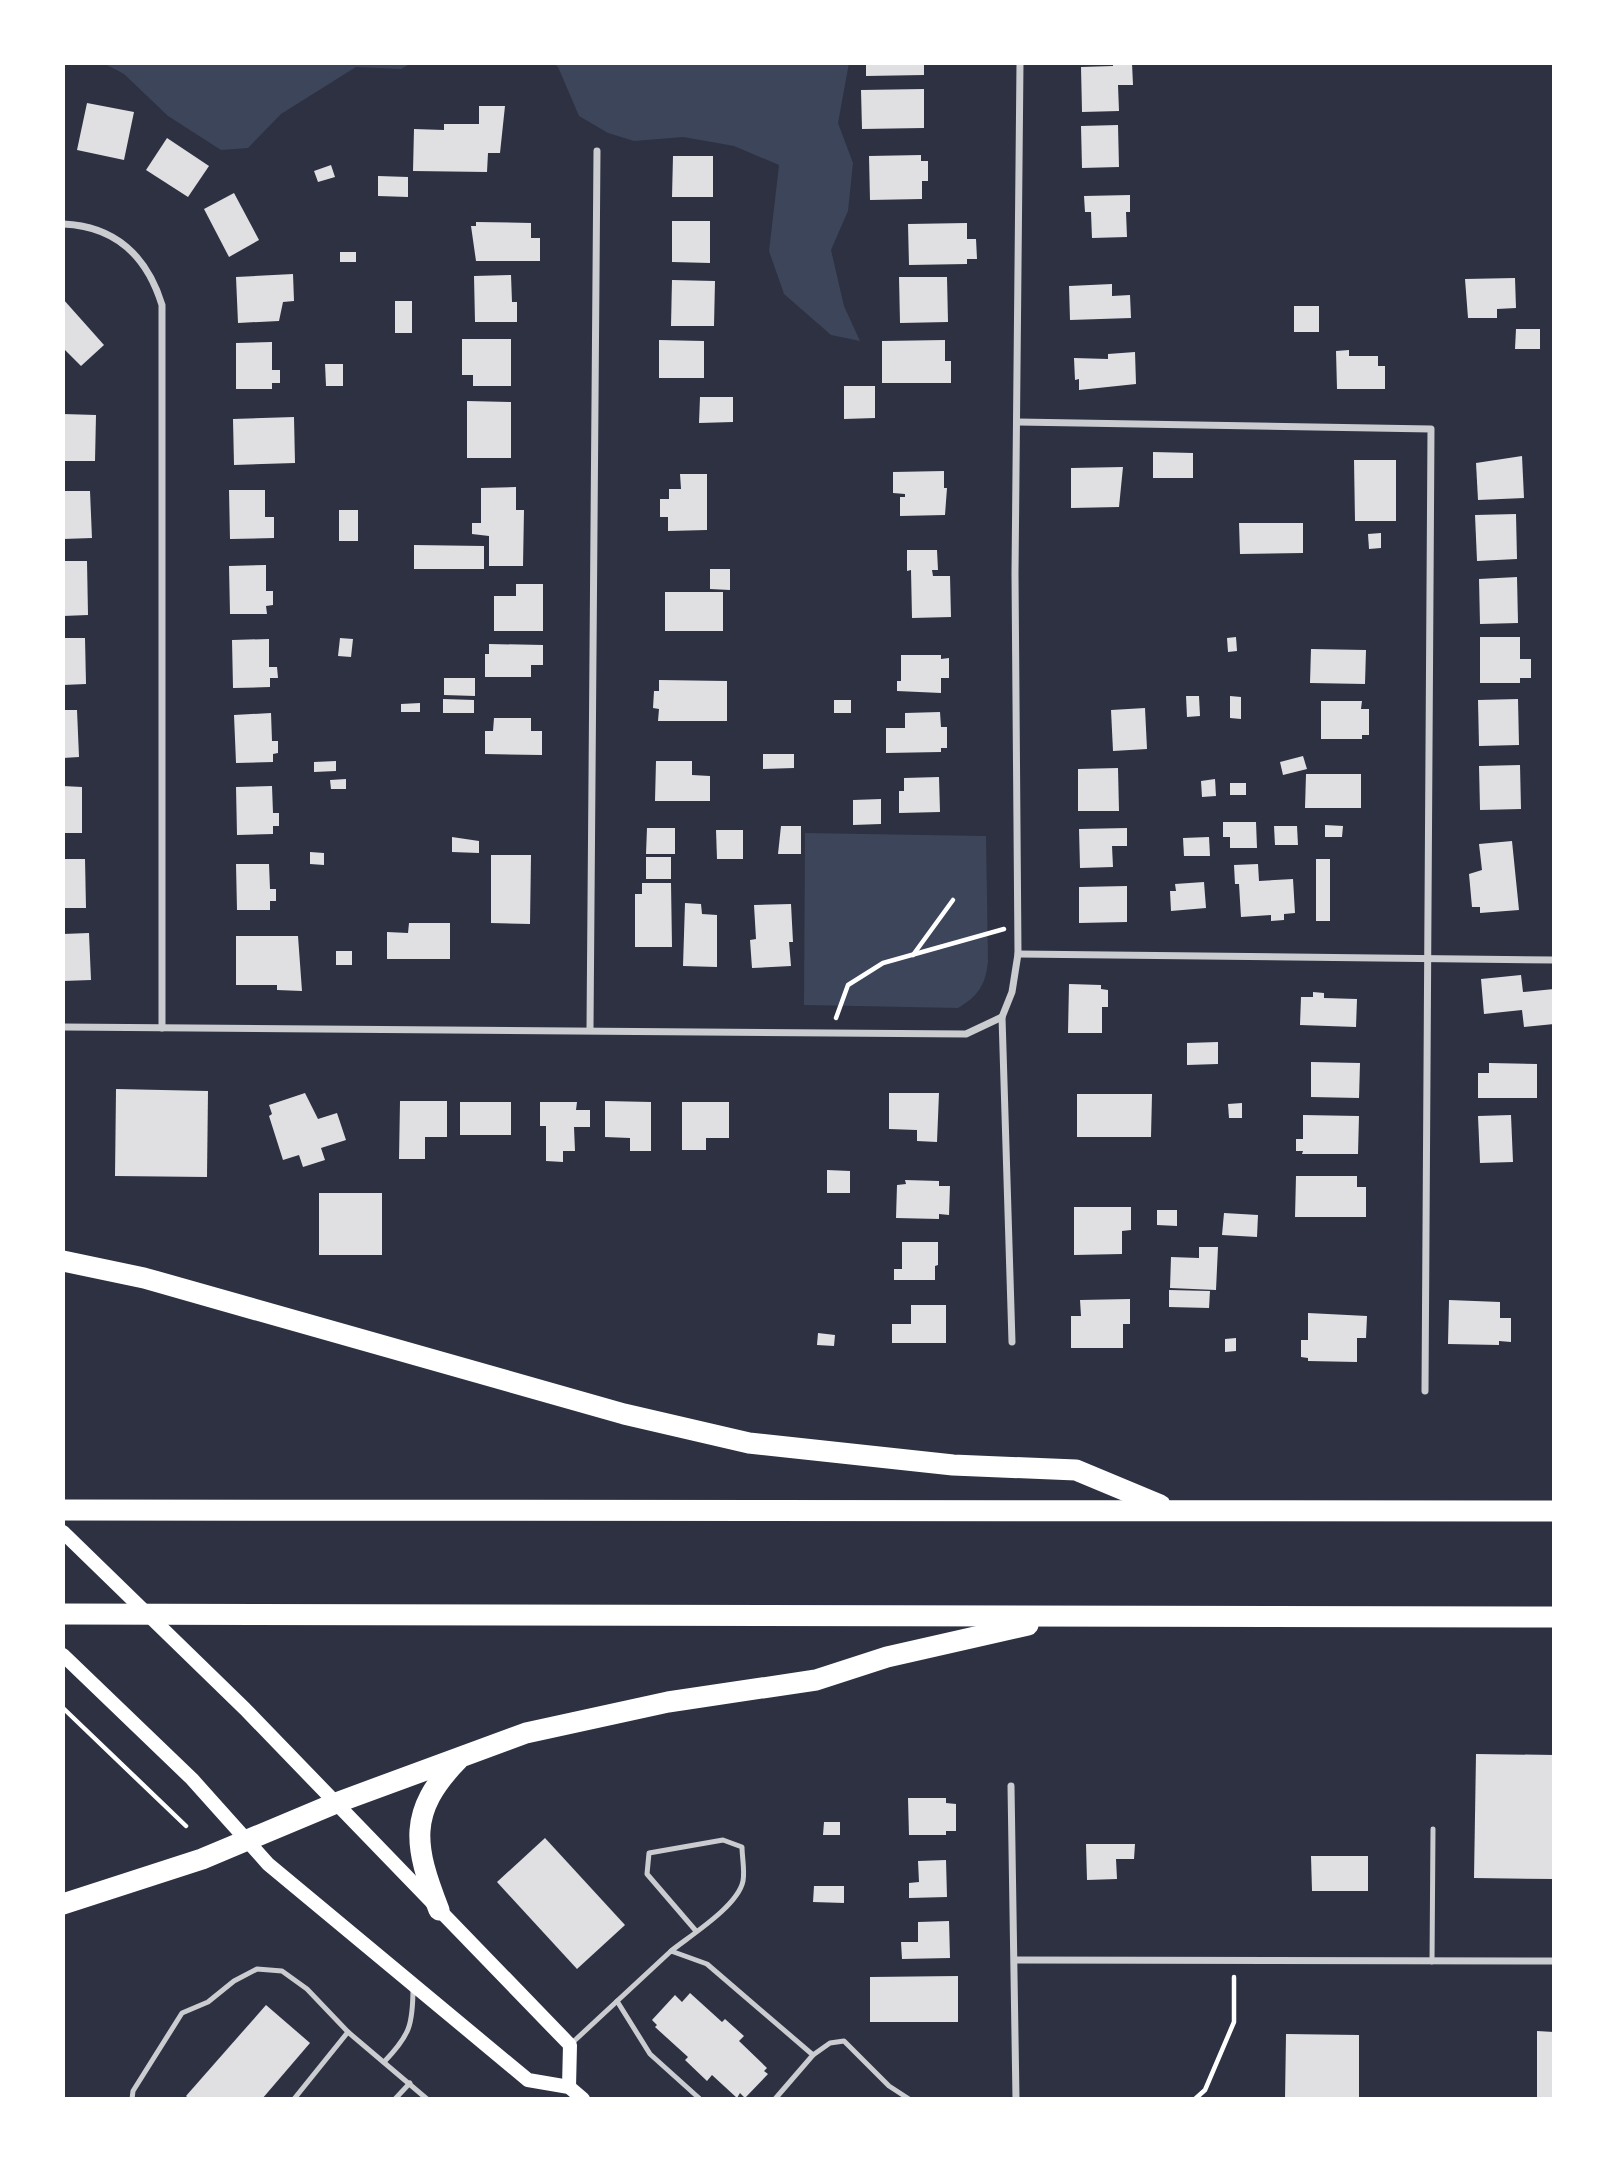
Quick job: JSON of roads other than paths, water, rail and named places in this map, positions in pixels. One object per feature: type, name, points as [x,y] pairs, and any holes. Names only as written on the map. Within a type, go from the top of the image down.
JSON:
[{"type":"highway","points":[[63,1261],[144,1278],[624,1414],[749,1443],[953,1465],[1076,1470],[1172,1510]]},
{"type":"highway","points":[[63,1510],[1554,1511]]},
{"type":"highway","points":[[63,1614],[1554,1617]]},
{"type":"highway","points":[[63,1904],[152,1877],[248,1842],[336,1803],[526,1733],[668,1702],[816,1680],[887,1657],[1074,1615]]},
{"type":"highway","points":[[439,1910],[422,1859],[420,1822],[427,1798],[440,1779],[462,1756]]},
{"type":"main road","points":[[63,1532],[336,1803],[570,2045],[569,2087]]},
{"type":"main road","points":[[63,1655],[192,1779],[268,1864],[527,2080],[569,2087],[583,2099]]},
{"type":"street","points":[[1013,1342],[1002,1017],[1012,992],[1018,954],[1015,574],[1020,63]]},
{"type":"street","points":[[590,1029],[597,151]]},
{"type":"street","points":[[63,224],[98,229],[120,239],[136,254],[152,277],[162,305],[162,1028]]},
{"type":"street","points":[[1018,422],[1432,429],[1426,961],[1425,1391]]},
{"type":"street","points":[[1018,954],[1426,961],[1554,960]]},
{"type":"street","points":[[63,1027],[966,1034],[1002,1017]]},
{"type":"street","points":[[1011,1786],[1016,1959],[1016,2099]]},
{"type":"street","points":[[1016,1959],[1554,1962]]},
{"type":"lane","points":[[1432,1962],[1433,1829]]},
{"type":"lane","points":[[570,2045],[671,1951],[696,1931],[728,1905],[743,1882],[742,1847],[723,1840],[649,1853],[647,1874],[696,1931]]},
{"type":"lane","points":[[671,1951],[707,1965],[813,2055]]},
{"type":"lane","points":[[132,2099],[133,2091],[182,2013],[208,2002],[234,1981],[257,1969],[282,1970],[307,1989],[348,2032],[427,2099]]},
{"type":"lane","points":[[384,2062],[408,2035],[413,2017],[413,1984]]},
{"type":"lane","points":[[617,2001],[650,2054],[700,2099]]},
{"type":"lane","points":[[294,2099],[348,2032]]},
{"type":"lane","points":[[775,2099],[813,2055],[830,2043],[845,2041],[890,2086],[909,2099]]},
{"type":"lane","points":[[395,2099],[410,2083]]}]
